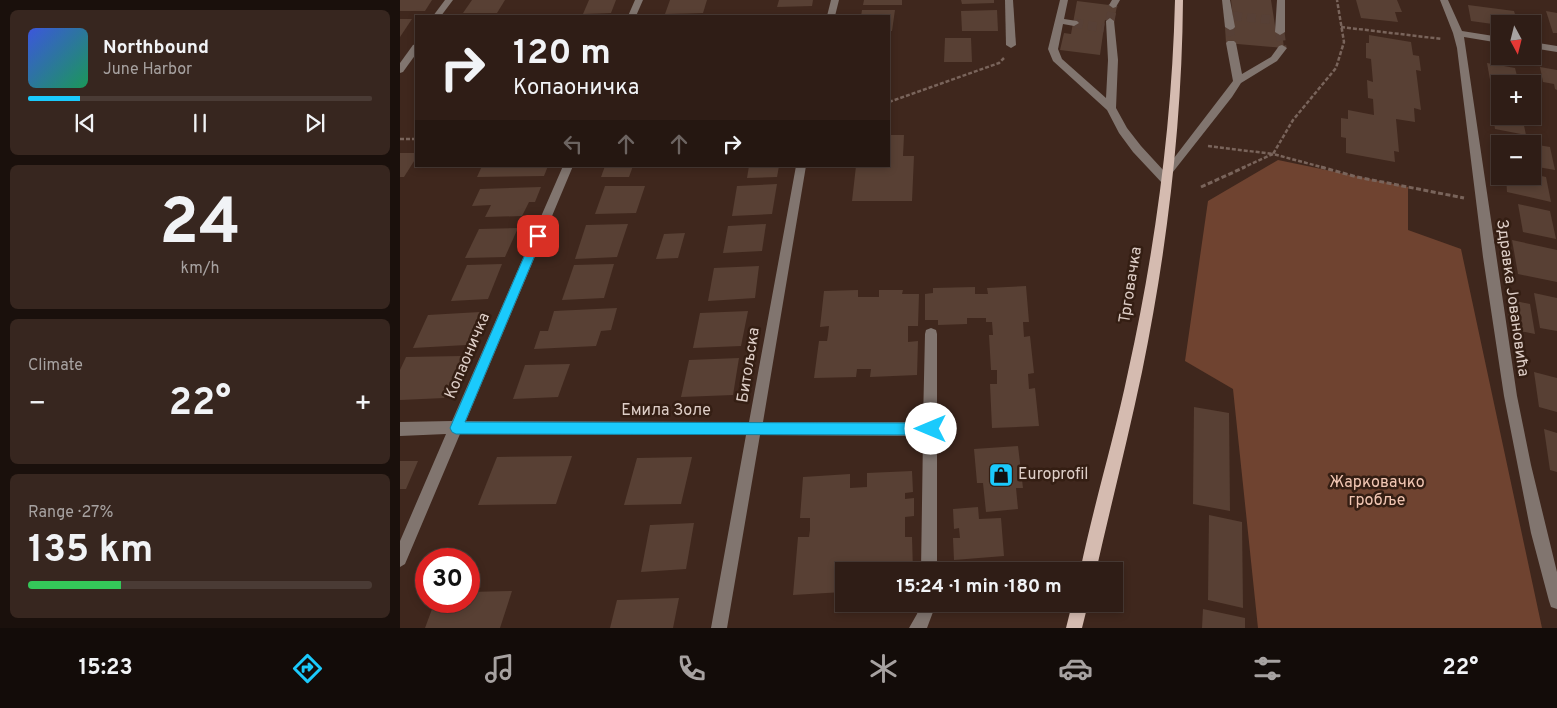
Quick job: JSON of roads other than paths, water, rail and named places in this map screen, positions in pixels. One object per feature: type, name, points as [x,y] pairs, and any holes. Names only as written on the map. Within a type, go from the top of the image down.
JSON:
[{"type":"main road","name":"Трговачка","points":[[1090,562],[1135,372],[1168,177],[1178,58],[1180,0]]},
{"type":"main road","points":[[1074,628],[1078,612]]},
{"type":"street","points":[[438,15],[449,0]]},
{"type":"street","points":[[632,15],[639,0]]},
{"type":"street","points":[[831,15],[835,0]]},
{"type":"street","points":[[1009,0],[1011,45]]},
{"type":"street","points":[[1064,0],[1053,49],[1058,61],[1112,108],[1136,149],[1168,177],[1238,81],[1274,59],[1282,48]]},
{"type":"street","points":[[1226,0],[1230,16],[1230,27]]},
{"type":"street","points":[[1280,32],[1278,20],[1281,0]]},
{"type":"street","name":"Здравка Јовановића","points":[[1444,0],[1459,37],[1508,386],[1538,527],[1557,601]]},
{"type":"street","points":[[1059,21],[1074,23]]},
{"type":"street","points":[[1108,25],[1113,60],[1112,108]]},
{"type":"street","points":[[1459,37],[1491,39]]},
{"type":"street","points":[[1231,43],[1238,81]]},
{"type":"street","points":[[1541,46],[1557,49]]},
{"type":"street","points":[[400,70],[415,48]]},
{"type":"street","name":"Копаоничка","points":[[400,559],[568,167]]},
{"type":"street","name":"Битољска","points":[[719,628],[756,429],[801,167]]},
{"type":"street","points":[[929,562],[931,334]]},
{"type":"street","name":"Емила Золе","points":[[400,429],[931,429]]},
{"type":"street","points":[[916,628],[924,618],[926,612]]},
{"type":"tunnel","points":[[1110,21],[1113,5]]},
{"type":"tunnel","points":[[1233,16],[1274,20]]},
{"type":"tunnel","points":[[1074,23],[1104,28]]},
{"type":"tunnel","points":[[1230,27],[1231,43]]},
{"type":"tunnel","points":[[1280,32],[1282,48]]},
{"type":"place","name":"Europrofil","points":[[1001,475]]},
{"type":"park label","name":"Жарковачко гробље","points":[[1377,492]]}]
